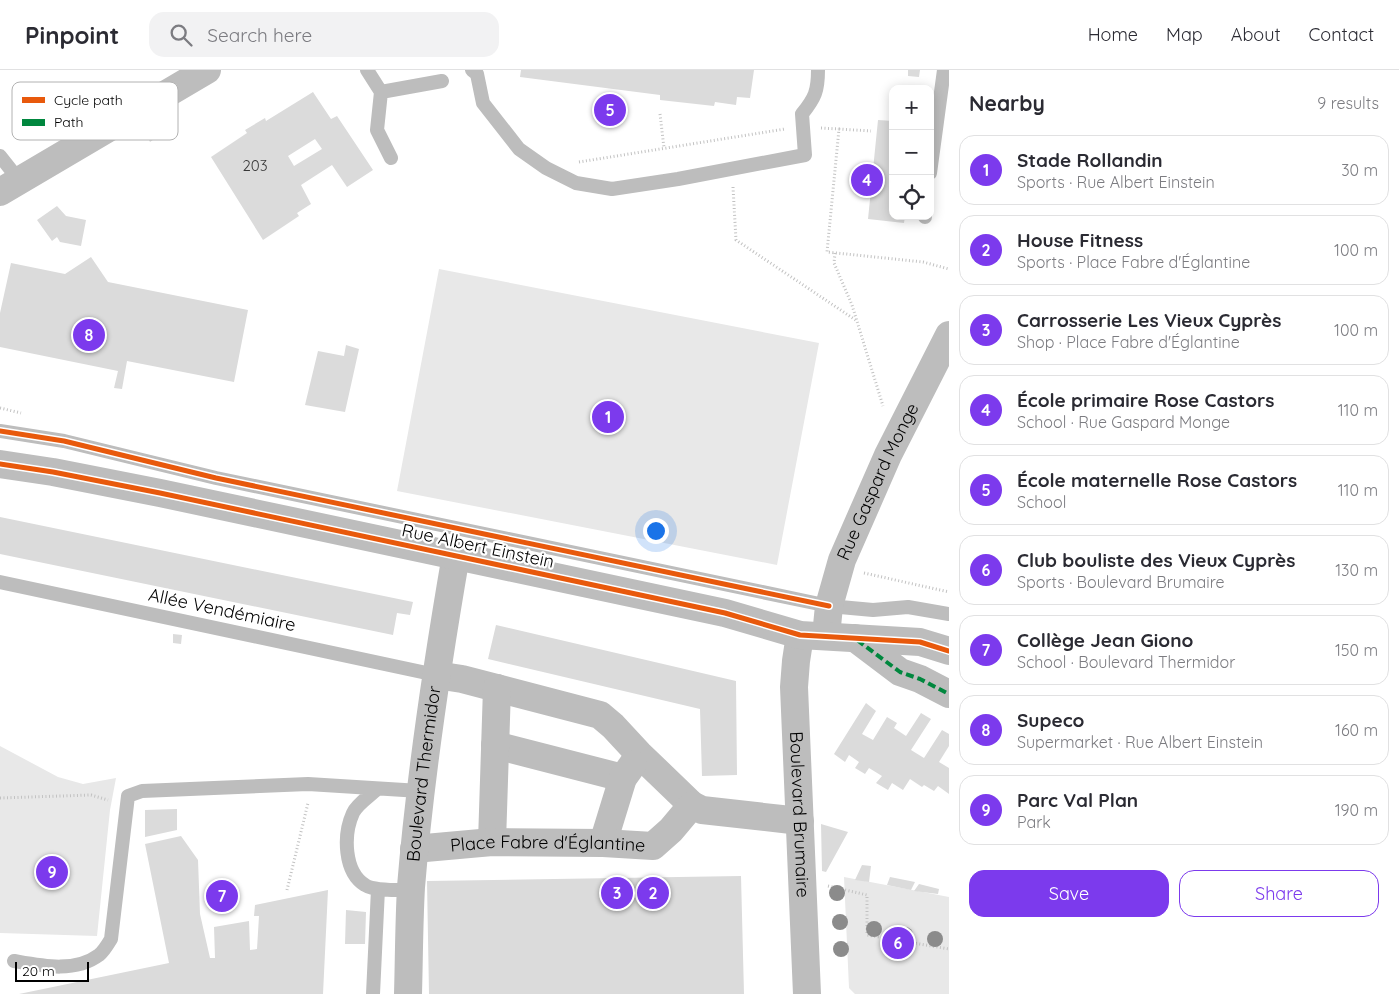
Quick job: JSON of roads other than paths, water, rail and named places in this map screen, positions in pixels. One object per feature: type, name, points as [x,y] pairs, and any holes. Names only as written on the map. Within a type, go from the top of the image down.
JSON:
[{"type":"street","points":[[178,87],[207,70]]},
{"type":"street","points":[[10,186],[88,140]]},
{"type":"street","name":"Rue Gaspard Monge","points":[[813,636],[829,606],[842,560],[861,516],[900,432],[949,335]]},
{"type":"street","name":"Rue Albert Einstein","points":[[0,445],[53,472]]},
{"type":"street","name":"Rue Albert Einstein","points":[[0,464],[53,472],[456,555],[725,612],[813,636],[920,642],[949,651]]},
{"type":"street","name":"Boulevard Thermidor","points":[[408,994],[411,890],[420,791],[436,675],[456,555]]},
{"type":"street","name":"Boulevard Brumaire","points":[[807,994],[794,687],[796,661],[813,636]]},
{"type":"street","points":[[855,638],[900,672],[920,679],[949,694]]},
{"type":"street","points":[[436,675],[462,679],[600,715],[692,806],[702,810],[800,821]]},
{"type":"street","points":[[492,842],[497,688]]},
{"type":"street","points":[[495,745],[624,778]]},
{"type":"street","points":[[603,844],[624,778],[639,754]]},
{"type":"street","name":"Place Fabre d'Églantine","points":[[414,849],[492,842],[653,846],[671,830],[692,806]]},
{"type":"lane","points":[[367,70],[381,92],[377,130],[391,158]]},
{"type":"lane","points":[[476,71],[483,104],[520,149],[546,168],[576,183],[612,188],[678,179],[805,155],[802,114],[813,100],[818,86],[818,70]]},
{"type":"lane","points":[[934,144],[944,70]]},
{"type":"lane","points":[[381,92],[442,81]]},
{"type":"lane","points":[[0,156],[10,186]]},
{"type":"lane","points":[[0,431],[64,441],[216,478],[829,606],[873,610],[908,607],[949,614]]},
{"type":"lane","name":"Allée Vendémiaire","points":[[0,582],[436,675]]},
{"type":"lane","points":[[14,961],[44,966],[84,964],[101,954],[111,939],[128,796],[142,790],[308,784],[420,791]]},
{"type":"lane","points":[[377,789],[353,812],[348,828],[347,856],[354,876],[366,886],[378,889],[411,890]]},
{"type":"lane","points":[[373,994],[378,889]]},
{"type":"place","name":"École maternelle Rose Castors","points":[[610,110]]},
{"type":"place","name":"École primaire Rose Castors","points":[[867,180]]},
{"type":"place","name":"Supeco","points":[[89,335]]},
{"type":"place","name":"Stade Rollandin","points":[[608,417]]},
{"type":"place","name":"Parc Val Plan","points":[[52,872]]},
{"type":"place","name":"Carrosserie Les Vieux Cyprès","points":[[617,893]]},
{"type":"place","name":"House Fitness","points":[[653,893]]},
{"type":"place","name":"Collège Jean Giono","points":[[222,896]]},
{"type":"place","name":"Club bouliste des Vieux Cyprès","points":[[898,943]]}]
